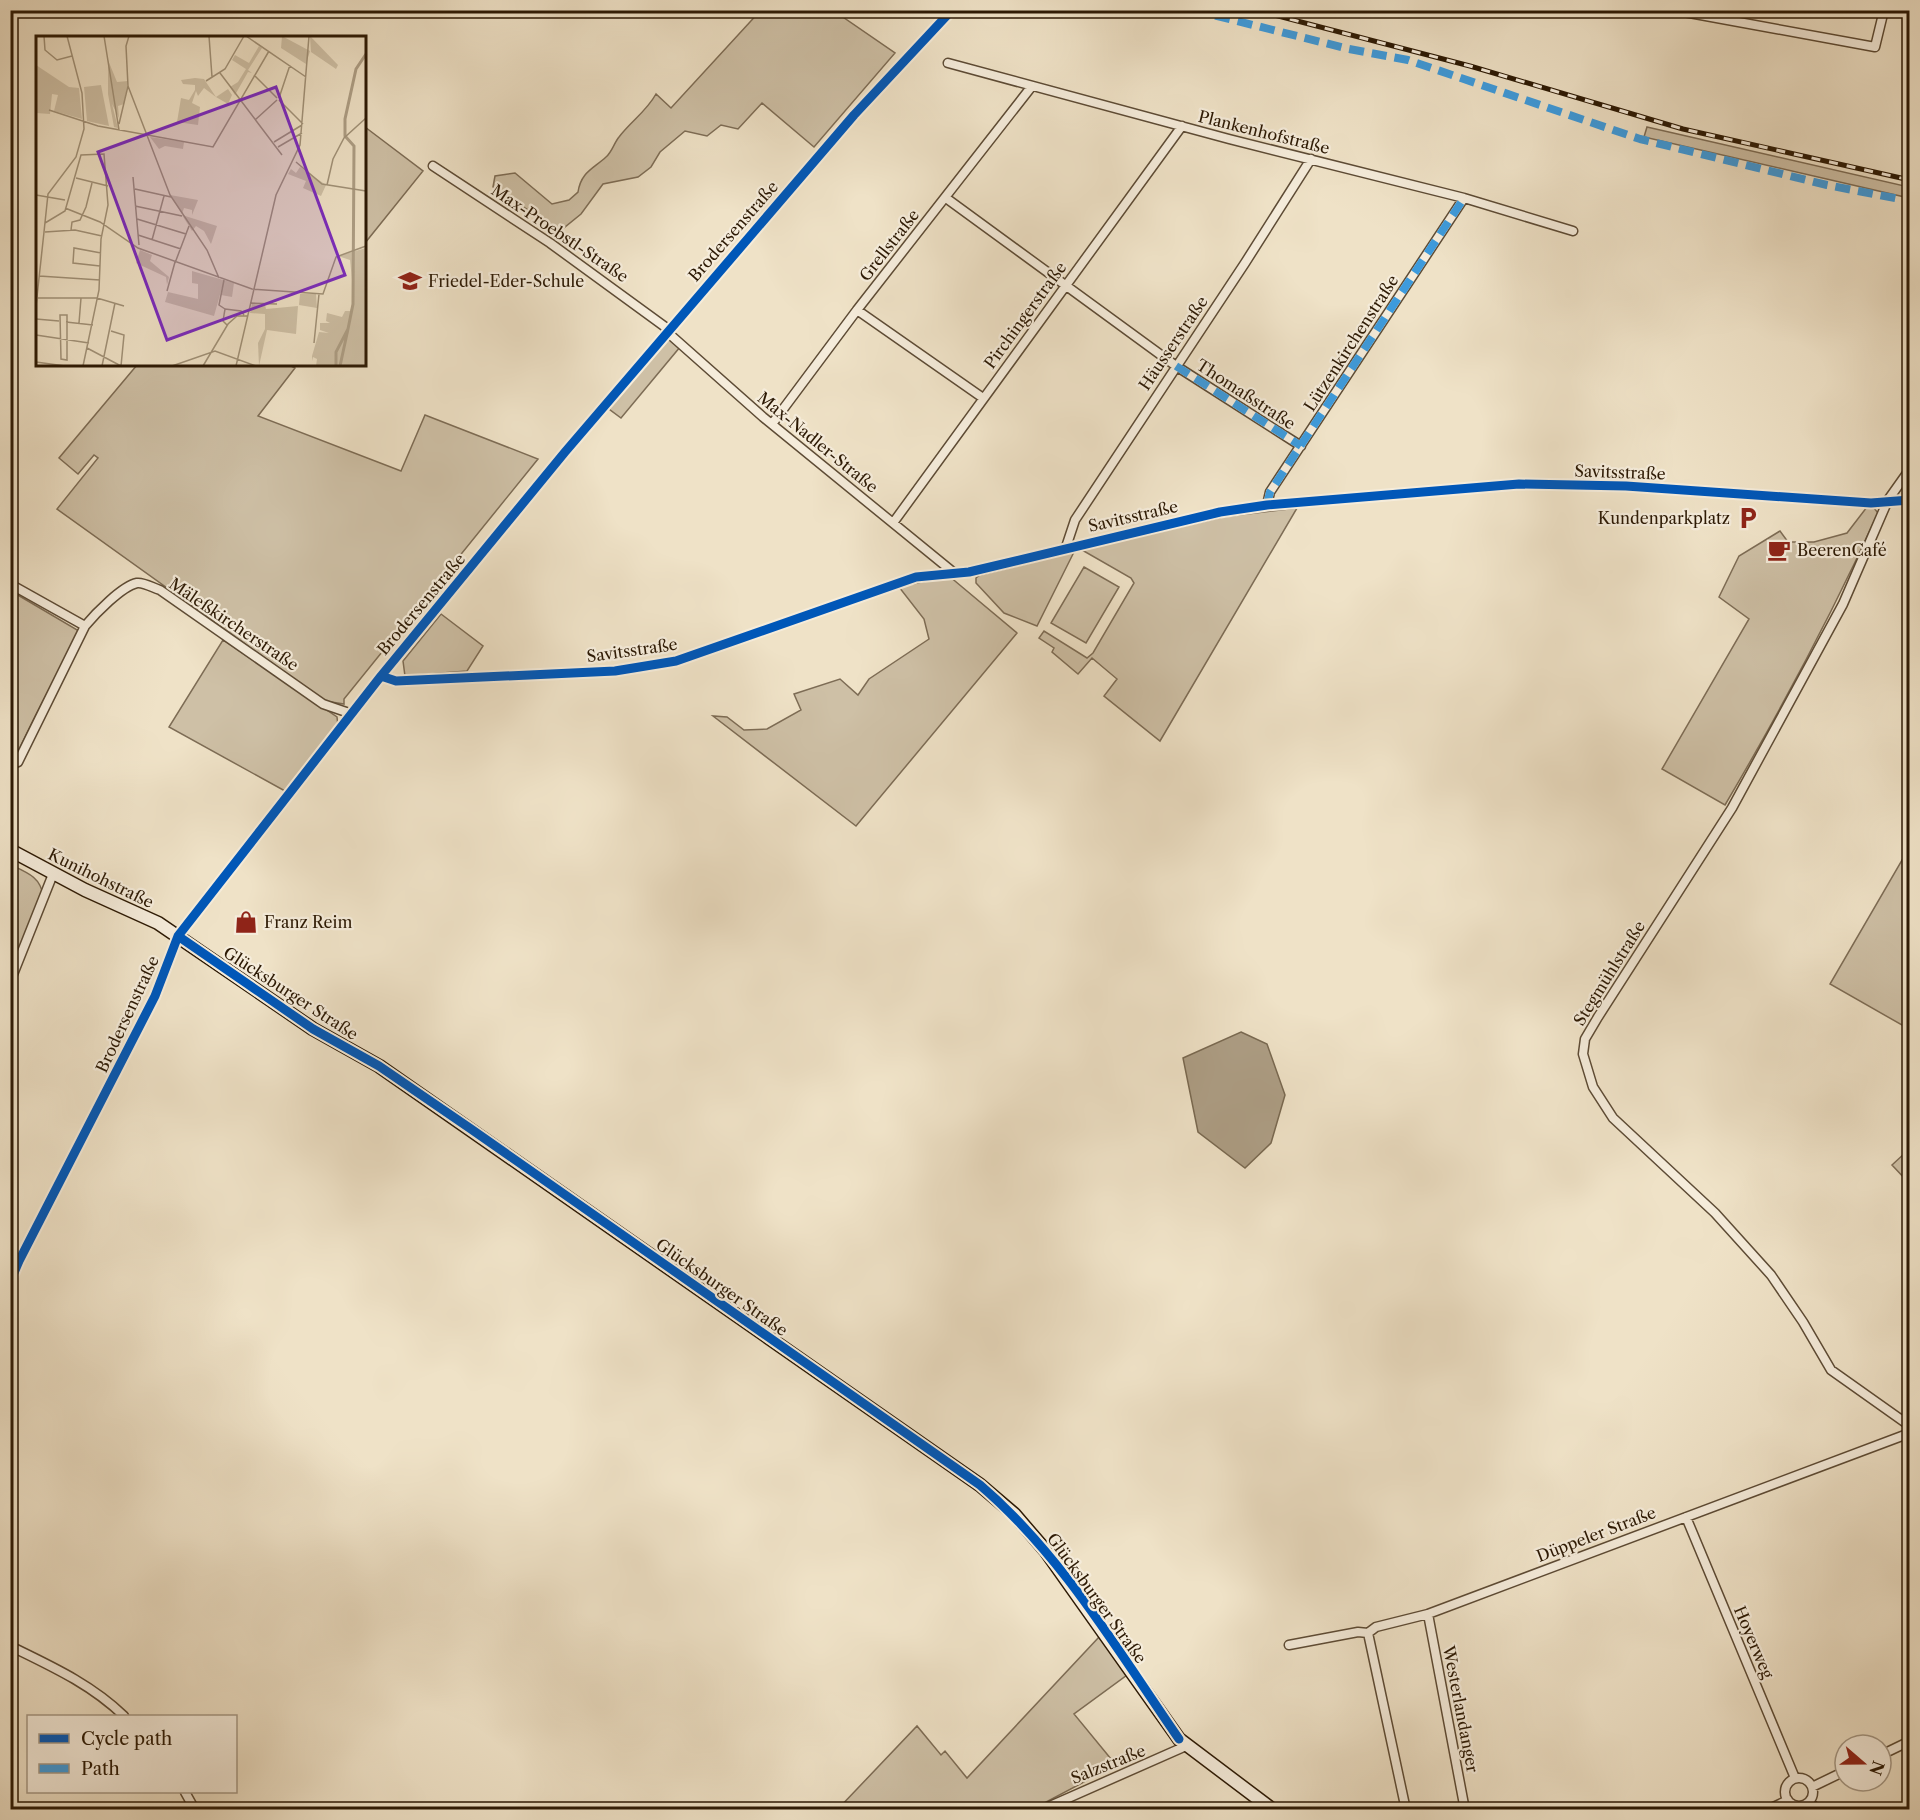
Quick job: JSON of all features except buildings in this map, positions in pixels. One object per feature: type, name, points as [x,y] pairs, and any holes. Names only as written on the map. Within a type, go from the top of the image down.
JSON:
[{"type":"street","name":"Brodersenstraße","points":[[10,1282],[155,996],[178,936],[381,676],[667,330],[854,115],[952,10]]},
{"type":"street","points":[[1673,10],[1875,47],[1884,10]]},
{"type":"street","name":"Plankenhofstraße","points":[[948,63],[1464,198],[1573,231]]},
{"type":"street","name":"Grellstraße","points":[[772,424],[857,310],[1032,86]]},
{"type":"street","name":"Pirchingerstraße","points":[[893,523],[1182,126]]},
{"type":"street","name":"Häusserstraße","points":[[1066,547],[1074,520],[1311,159]]},
{"type":"street","name":"Max-Proebstl-Straße","points":[[433,166],[550,243],[667,330]]},
{"type":"street","name":"Thomaßstraße","points":[[945,198],[1176,366],[1301,446]]},
{"type":"street","name":"Lützenkirchenstraße","points":[[1267,505],[1270,492],[1464,198]]},
{"type":"street","points":[[857,310],[983,398]]},
{"type":"street","name":"Max-Nadler-Straße","points":[[667,330],[772,424],[953,572]]},
{"type":"street","name":"Stegmühlstraße","points":[[1910,469],[1888,500],[1843,604],[1738,798],[1598,1017],[1585,1039],[1583,1054],[1593,1087],[1613,1118],[1714,1213],[1772,1275],[1831,1370],[1910,1426]]},
{"type":"street","name":"Savitsstraße","points":[[381,676],[396,681],[603,671],[676,661],[916,577],[969,572],[1220,512],[1267,505],[1519,484],[1672,489],[1871,503],[1910,500]]},
{"type":"street","name":"Mäleßkircherstraße","points":[[10,765],[18,762],[86,626],[105,605],[135,583],[159,590],[323,704],[352,714]]},
{"type":"street","points":[[10,584],[86,626]]},
{"type":"street","name":"Kunihohstraße","points":[[10,850],[53,874],[158,923],[178,936]]},
{"type":"street","points":[[10,982],[53,874]]},
{"type":"street","name":"Glücksburger Straße","points":[[178,936],[313,1029],[378,1066],[471,1129],[980,1485],[1014,1514],[1045,1550],[1186,1746],[1273,1809]]},
{"type":"street","name":"Düppeler Straße","points":[[1289,1645],[1358,1632],[1368,1633],[1376,1628],[1428,1614],[1910,1433]]},
{"type":"street","name":"Hoyerweg","points":[[1686,1517],[1795,1778]]},
{"type":"street","name":"Westerlandanger","points":[[1428,1614],[1465,1809]]},
{"type":"street","points":[[1368,1633],[1406,1809]]},
{"type":"street","points":[[10,1646],[76,1678],[107,1699],[123,1715]]},
{"type":"street","points":[[1893,1749],[1910,1741]]},
{"type":"street","name":"Salzstraße","points":[[1041,1809],[1186,1746]]},
{"type":"street","points":[[1812,1786],[1833,1776]]},
{"type":"street","points":[[1795,1778],[1807,1780],[1812,1786],[1813,1794],[1809,1802],[1798,1806],[1788,1800],[1786,1787],[1795,1778]]},
{"type":"street","points":[[186,1793],[195,1809]]},
{"type":"street","points":[[1767,1809],[1788,1800]]},
{"type":"street","points":[[1809,1802],[1819,1809]]},
{"type":"shaded area","points":[[761,10],[834,11],[895,53],[814,147],[762,103],[738,129],[721,125],[707,136],[685,131],[660,152],[651,167],[638,177],[603,184],[581,214],[560,231],[493,187],[495,176],[515,173],[552,204],[569,200],[578,192],[585,175],[608,155],[619,137],[656,94],[671,108]]},
{"type":"shaded area","points":[[1647,127],[1909,187],[1909,198],[1644,137]]},
{"type":"shaded area","points":[[366,128],[423,171],[366,242]]},
{"type":"shaded area","points":[[667,337],[680,347],[621,418],[609,409]]},
{"type":"shaded area","points":[[136,366],[291,366],[295,368],[258,416],[401,471],[425,415],[538,459],[344,699],[344,704],[325,701],[57,509],[98,458],[94,455],[78,474],[59,458]]},
{"type":"shaded area","points":[[1867,507],[1874,508],[1878,513],[1861,551],[1766,734],[1725,805],[1662,769],[1749,619],[1719,597],[1739,556],[1780,531],[1788,542],[1814,542],[1847,533]]},
{"type":"shaded area","points":[[1297,508],[1160,741],[1104,696],[1117,679],[1092,658],[1078,674],[1052,652],[1054,648],[1039,638],[1044,631],[1087,658],[1093,653],[1134,583],[1131,578],[1082,550],[1222,517]]},
{"type":"shaded area","points":[[1074,552],[1037,626],[1004,613],[976,583],[976,578],[980,575]]},
{"type":"shaded area","points":[[1084,567],[1119,587],[1086,643],[1051,623]]},
{"type":"shaded area","points":[[949,576],[1017,633],[856,826],[713,716],[727,717],[744,730],[767,729],[801,710],[794,694],[840,679],[858,695],[869,679],[929,639],[924,619],[899,587]]},
{"type":"shaded area","points":[[11,591],[79,631],[16,757],[11,760]]},
{"type":"shaded area","points":[[441,614],[483,646],[467,671],[405,676],[403,661]]},
{"type":"shaded area","points":[[223,640],[337,717],[338,726],[285,791],[169,727]]},
{"type":"shaded area","points":[[1909,848],[1909,1029],[1830,984]]},
{"type":"shaded area","points":[[11,865],[36,880],[43,896],[11,976]]},
{"type":"shaded area","points":[[1241,1032],[1267,1044],[1285,1095],[1271,1143],[1245,1168],[1198,1132],[1183,1058]]},
{"type":"shaded area","points":[[1906,1152],[1909,1156],[1909,1183],[1892,1165]]},
{"type":"shaded area","points":[[1100,1636],[1127,1675],[1074,1714],[1116,1765],[1033,1809],[837,1810],[917,1726],[941,1755],[945,1751],[967,1778]]},
{"type":"railway","points":[[1255,10],[1470,66],[1683,129],[1910,180]]},
{"type":"marked path","points":[[1193,10],[1349,49],[1408,60],[1640,139],[1827,185],[1910,201]]},
{"type":"marked path","points":[[1267,505],[1270,492],[1464,198]]},
{"type":"marked path","points":[[1176,366],[1301,446]]},
{"type":"cycle path","points":[[10,1282],[155,996],[178,936],[381,676],[565,452],[854,115],[952,10]]},
{"type":"cycle path","points":[[381,676],[396,681],[615,671],[676,661],[916,577],[969,572],[1220,512],[1267,505],[1519,484],[1626,486],[1871,503],[1910,500]]},
{"type":"cycle path","points":[[178,936],[313,1029],[379,1066],[980,1485],[1010,1512],[1063,1573],[1111,1638],[1179,1739]]},
{"type":"place","name":"Friedel-Eder-Schule","points":[[410,281]]},
{"type":"place","name":"Kundenparkplatz","points":[[1748,518]]},
{"type":"place","name":"BeerenCafé","points":[[1779,550]]},
{"type":"place","name":"Franz Reim","points":[[246,922]]}]
